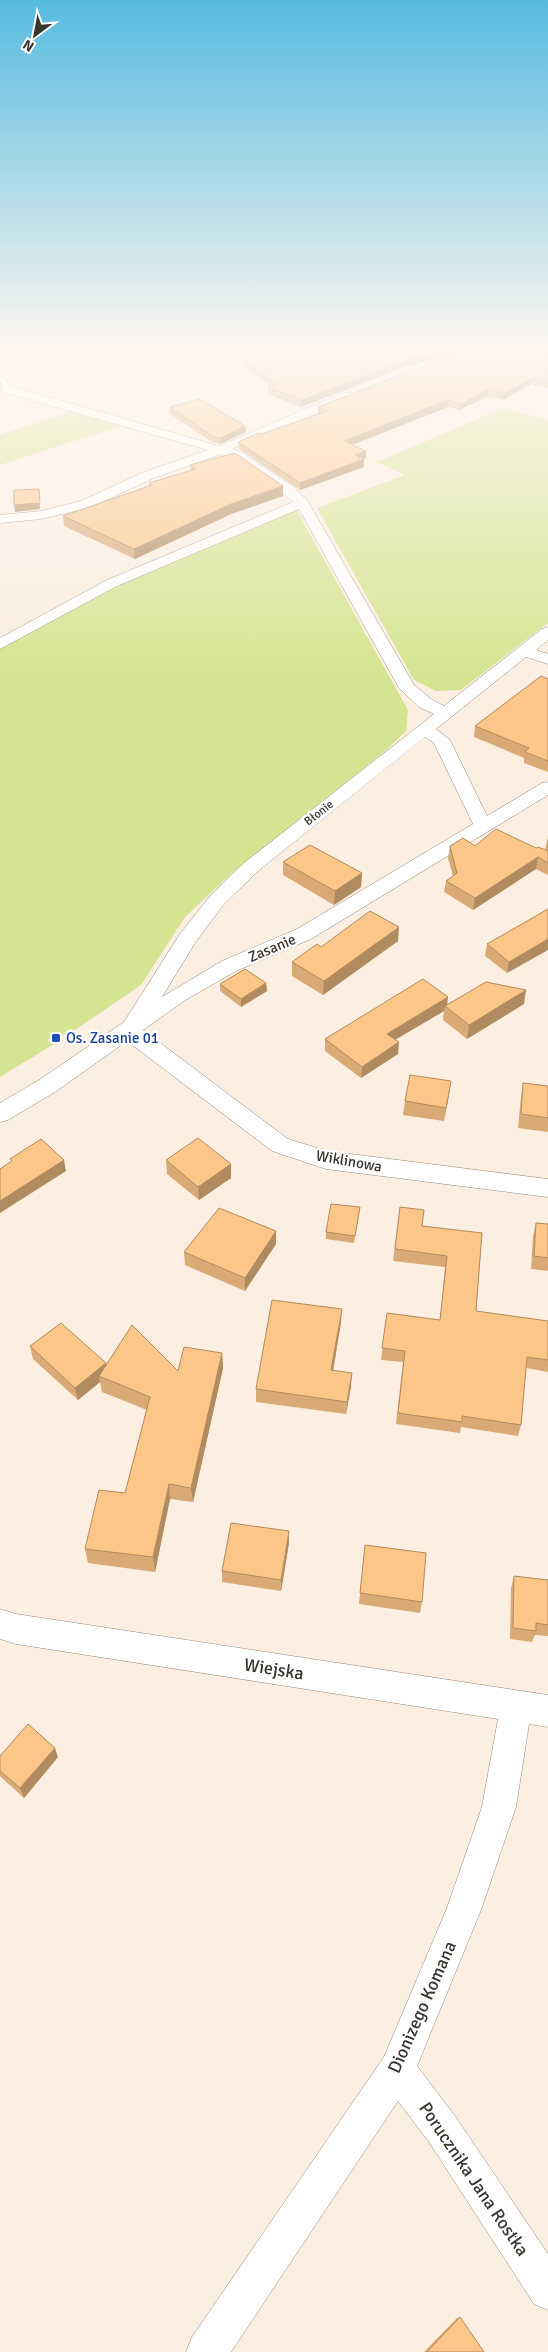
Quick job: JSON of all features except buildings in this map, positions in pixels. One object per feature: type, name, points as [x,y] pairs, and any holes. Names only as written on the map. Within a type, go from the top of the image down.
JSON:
[{"type":"street","points":[[0,518],[41,515],[67,510],[86,504],[149,475],[193,460]]},
{"type":"street","points":[[243,460],[290,491],[302,503],[407,688],[425,703],[445,713]]},
{"type":"street","points":[[0,644],[112,583],[302,503]]},
{"type":"street","name":"Błonie","points":[[128,1032],[187,939],[217,900],[251,867],[548,632]]},
{"type":"street","points":[[524,651],[548,659]]},
{"type":"street","points":[[424,729],[441,740],[483,826]]},
{"type":"street","name":"Zasanie","points":[[0,1114],[47,1086],[128,1032],[180,994],[229,966],[304,934],[548,787]]},
{"type":"street","name":"Wiklinowa","points":[[128,1032],[280,1145],[326,1160],[548,1188]]},
{"type":"street","name":"Wiejska","points":[[0,1624],[16,1629],[548,1711]]},
{"type":"street","name":"Dionizego Komana","points":[[206,2352],[397,2070],[464,1910],[499,1807],[516,1706]]},
{"type":"street","name":"Porucznika Jana Rostka","points":[[397,2070],[442,2129],[548,2290]]},
{"type":"green space","points":[[0,460],[16,460],[0,465]]},
{"type":"green space","points":[[382,460],[548,460],[548,623],[461,690],[436,691],[414,680],[317,508],[405,475],[377,462]]},
{"type":"green space","points":[[296,509],[408,710],[406,731],[384,752],[232,873],[185,917],[141,985],[66,1036],[59,1032],[48,1040],[54,1044],[0,1077],[0,648],[120,583]]},
{"type":"place","name":"Os. Zasanie 01","points":[[56,1038]]}]
